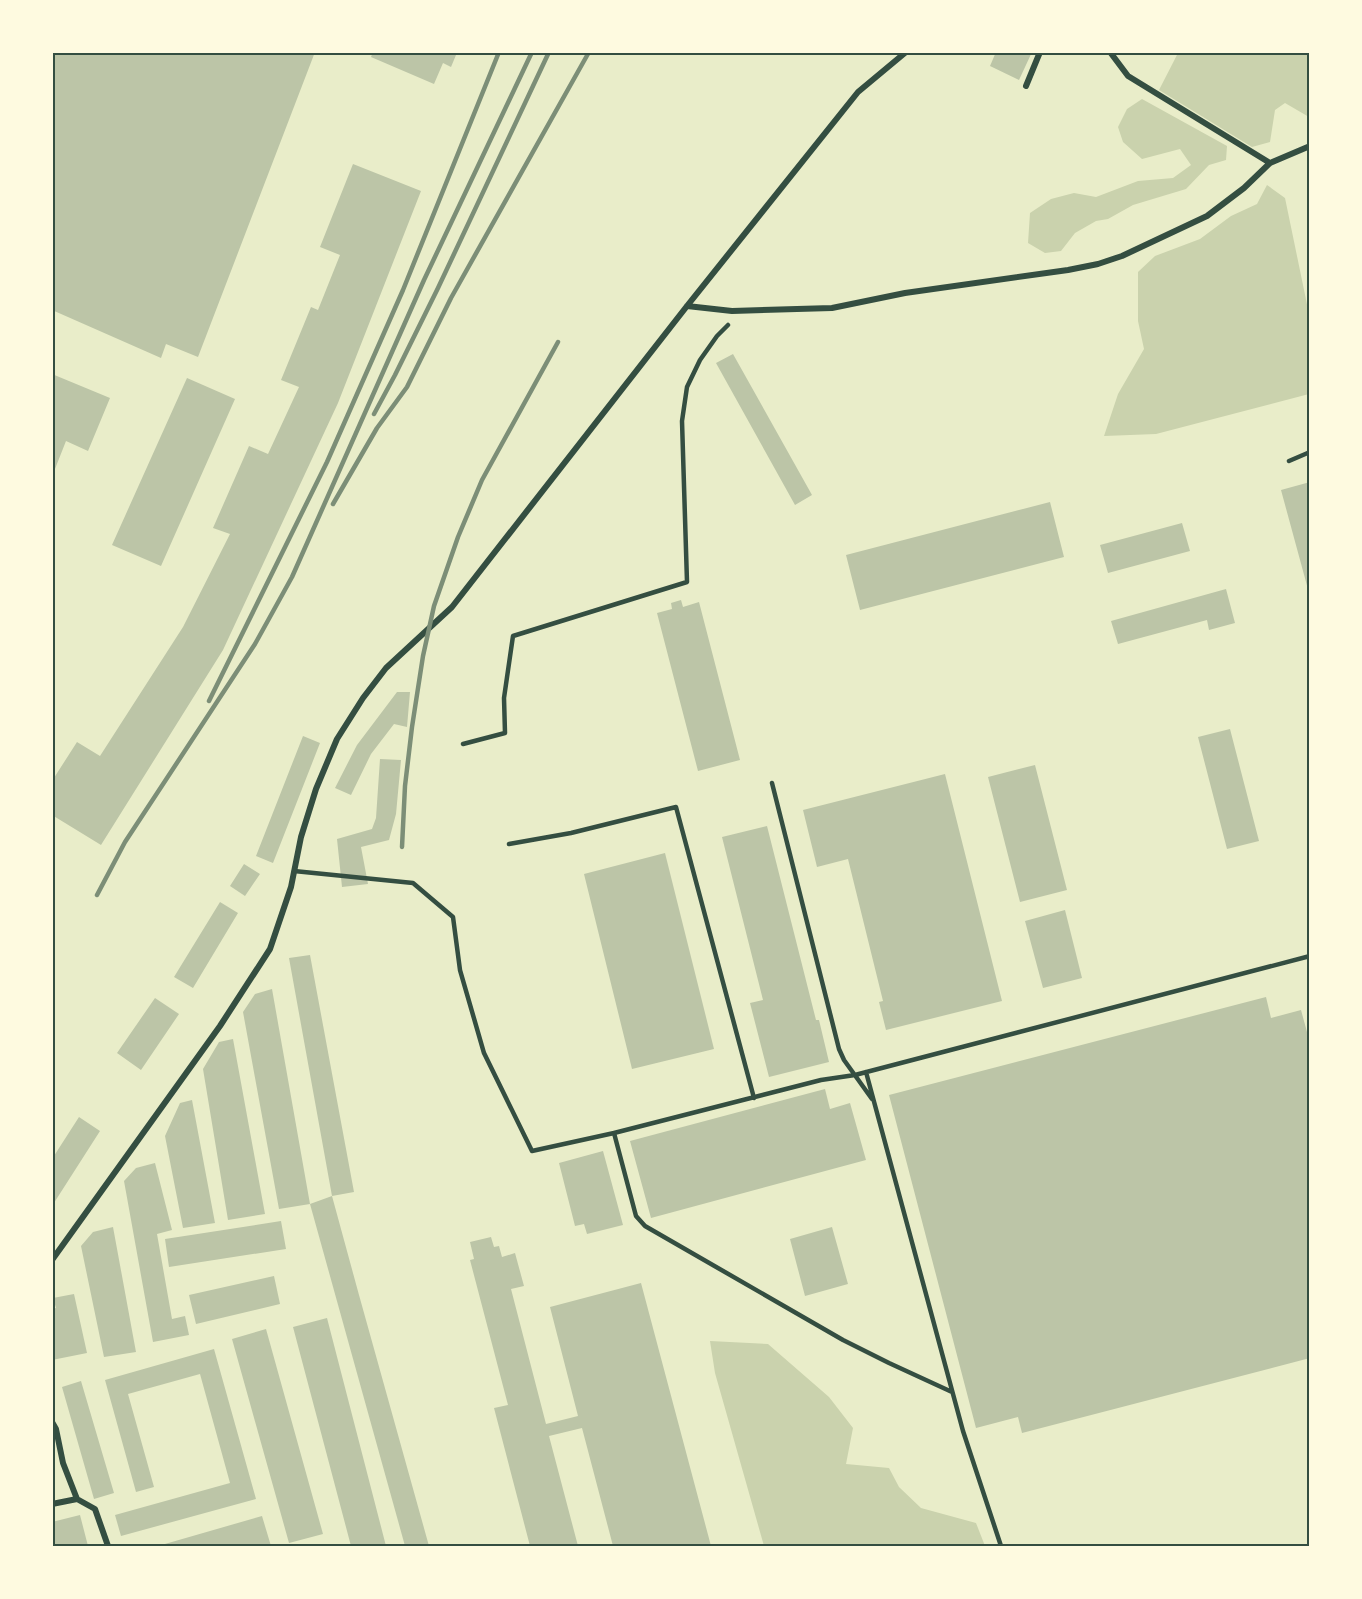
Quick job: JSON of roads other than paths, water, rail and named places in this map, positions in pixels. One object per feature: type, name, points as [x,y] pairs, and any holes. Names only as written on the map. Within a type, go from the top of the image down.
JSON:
[{"type":"street","points":[[52,1260],[213,1035],[270,949],[316,789],[337,740],[363,698],[386,668],[452,607],[687,306],[858,92],[906,52]]},
{"type":"street","points":[[1026,86],[1040,52]]},
{"type":"street","points":[[1110,52],[1128,76],[1270,163]]},
{"type":"street","points":[[687,306],[732,310],[832,308],[905,292],[1098,264],[1122,256],[1207,216],[1244,188],[1270,163],[1310,146]]},
{"type":"street","points":[[52,1422],[56,1429],[63,1463],[77,1499],[95,1509],[108,1546]]},
{"type":"street","points":[[52,1504],[77,1499]]},
{"type":"lane","points":[[463,744],[505,733],[504,698],[513,636],[687,582],[682,421],[687,387],[700,360],[728,325]]},
{"type":"lane","points":[[1289,461],[1310,452]]},
{"type":"lane","points":[[772,783],[839,1049],[844,1060],[874,1101]]},
{"type":"lane","points":[[509,844],[675,807],[754,1098]]},
{"type":"lane","points":[[294,871],[413,883],[453,917],[460,970],[484,1053],[532,1151],[614,1133],[821,1080],[855,1075],[1310,956]]},
{"type":"lane","points":[[866,1072],[952,1392],[1001,1546]]},
{"type":"lane","points":[[614,1133],[636,1216],[645,1226],[843,1340],[952,1392]]},
{"type":"railway","points":[[209,701],[327,462],[403,290],[499,52]]},
{"type":"railway","points":[[97,895],[125,842],[255,644],[292,577],[424,280],[532,52]]},
{"type":"railway","points":[[374,414],[438,288],[549,52]]},
{"type":"railway","points":[[333,504],[377,428],[407,387],[451,298],[589,52]]},
{"type":"railway","points":[[402,847],[405,786],[412,727],[423,656],[434,606],[458,537],[482,480],[558,342]]}]
